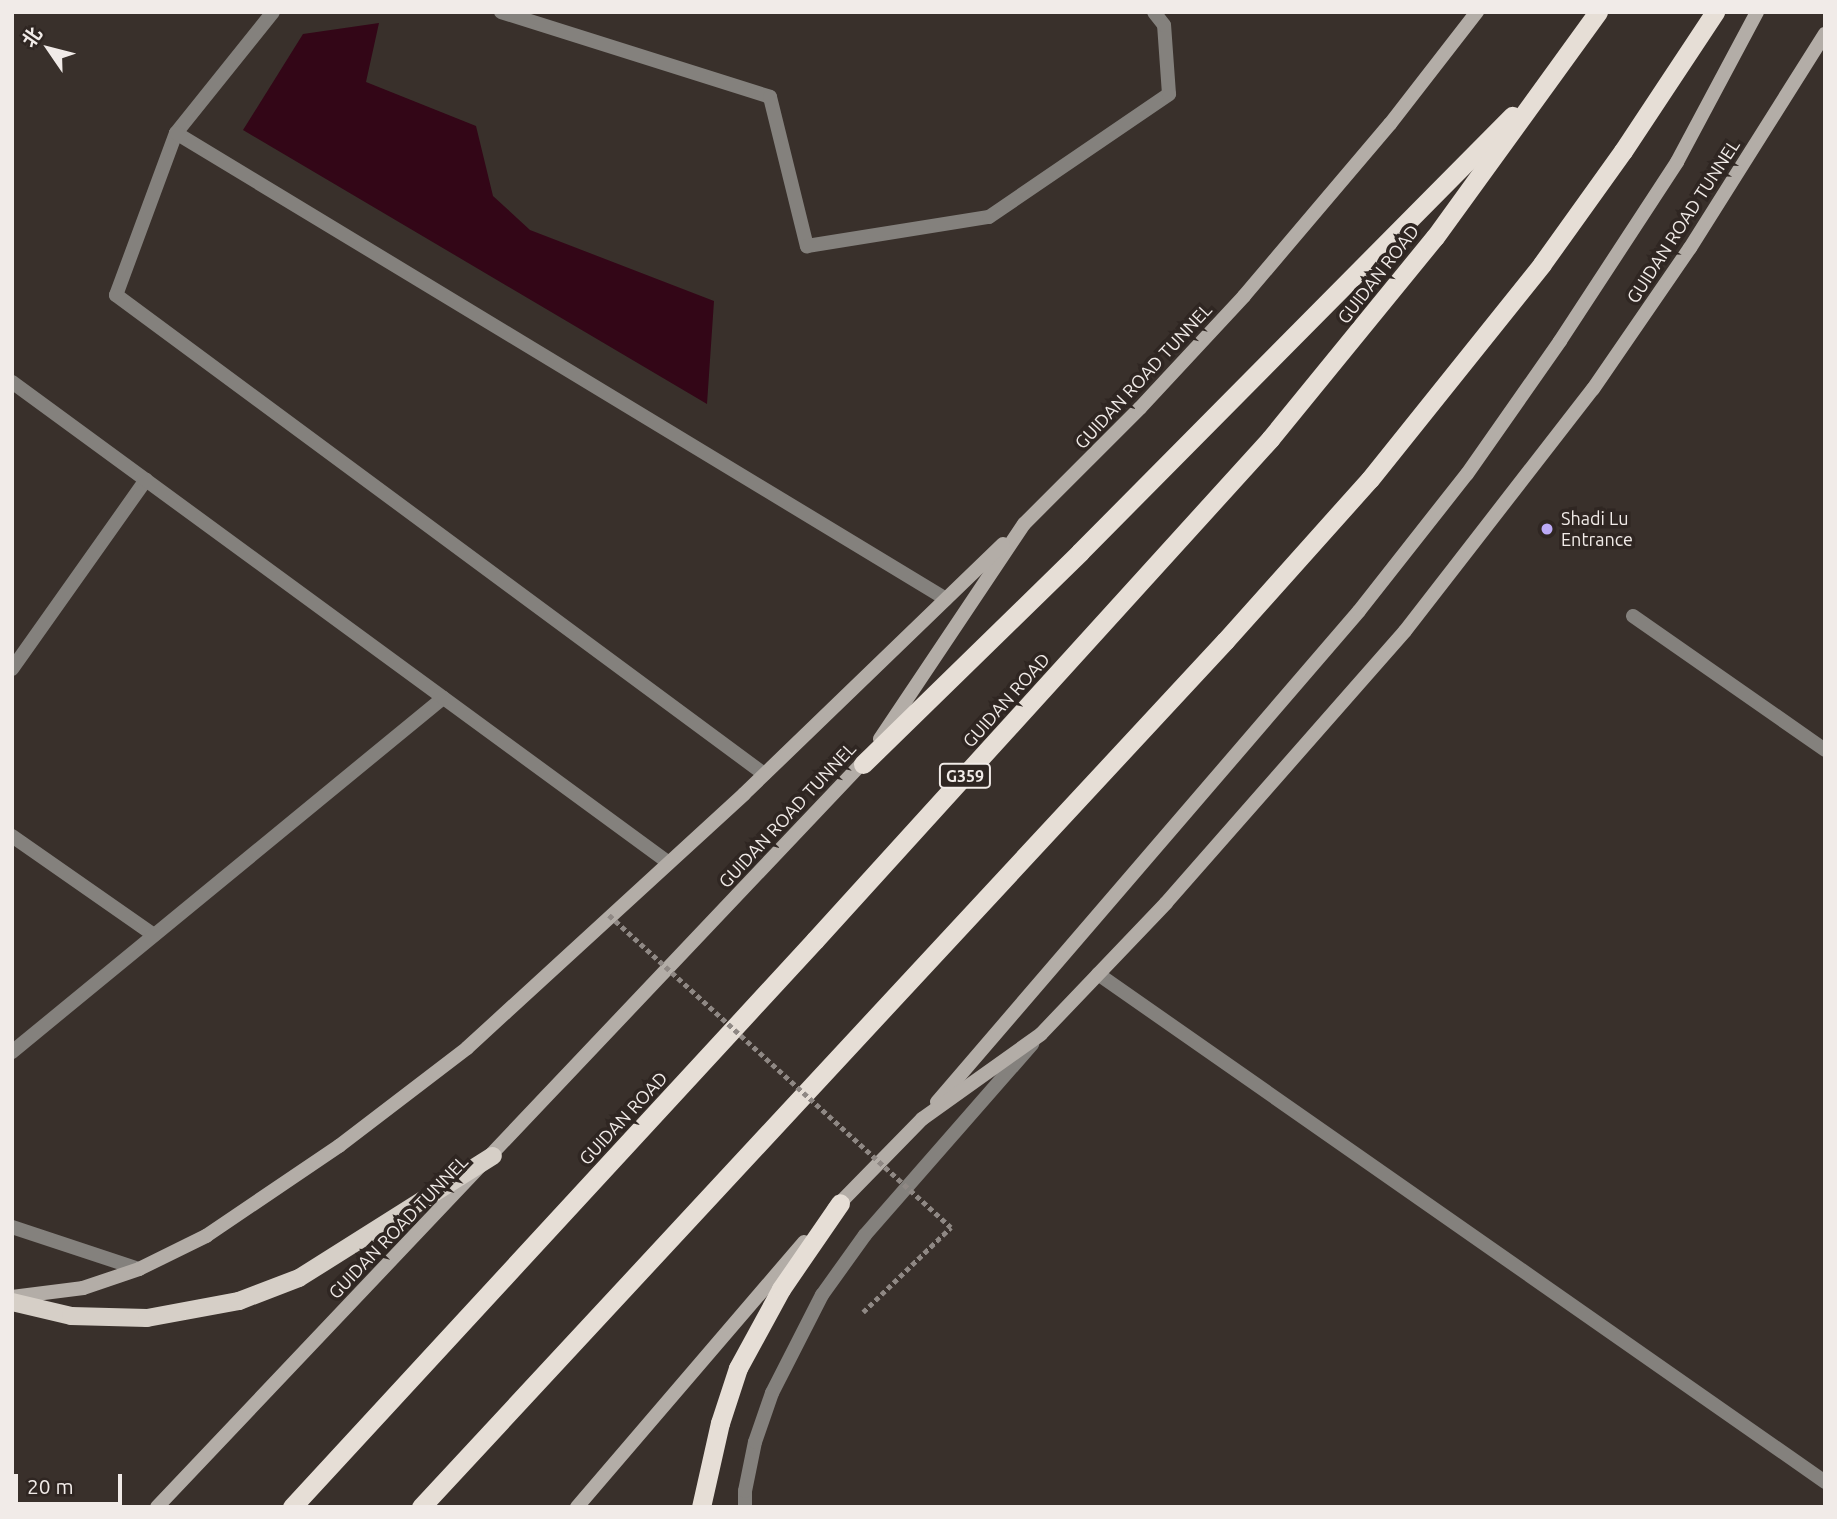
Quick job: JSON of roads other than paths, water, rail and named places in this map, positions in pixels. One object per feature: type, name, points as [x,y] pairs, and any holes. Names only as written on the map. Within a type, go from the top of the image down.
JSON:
[{"type":"highway","name":"GUIDAN ROAD","points":[[292,1507],[870,880],[1270,439],[1427,247],[1598,12]]},
{"type":"highway","points":[[421,1507],[1216,652],[1370,479],[1542,264],[1623,151],[1715,12]]},
{"type":"highway","points":[[863,764],[1080,552],[1562,65]]},
{"type":"highway","points":[[701,1507],[720,1423],[738,1368],[767,1311],[839,1203]]},
{"type":"main road","name":"GUIDAN ROAD TUNNEL","points":[[157,1507],[863,764],[1024,524],[1140,408],[1244,296],[1390,124],[1477,12]]},
{"type":"main road","points":[[922,1119],[1359,611],[1467,474],[1560,341],[1677,162],[1758,12]]},
{"type":"main road","name":"GUIDAN ROAD TUNNEL","points":[[577,1507],[734,1321],[839,1203],[922,1119],[1041,1034],[1166,903],[1405,631],[1487,529],[1593,389],[1683,259],[1825,34]]},
{"type":"main road","points":[[12,1297],[83,1288],[139,1269],[206,1236],[339,1146],[467,1048],[765,774],[1024,524]]},
{"type":"main road","points":[[12,1302],[71,1316],[148,1318],[239,1301],[299,1278],[493,1156]]},
{"type":"street","points":[[273,12],[176,134],[116,295],[765,774]]},
{"type":"street","points":[[501,12],[770,97],[807,246],[989,218],[1169,94],[1164,25],[1154,12]]},
{"type":"street","points":[[176,134],[946,599]]},
{"type":"street","points":[[12,382],[669,863]]},
{"type":"street","points":[[12,669],[146,480]]},
{"type":"street","points":[[1633,616],[1825,750]]},
{"type":"street","points":[[12,1052],[443,698]]},
{"type":"street","points":[[12,836],[155,935]]},
{"type":"street","points":[[1098,974],[1825,1482]]},
{"type":"street","points":[[745,1507],[745,1491],[755,1442],[772,1393],[822,1295],[866,1235],[1041,1034]]},
{"type":"street","points":[[12,1227],[139,1269]]},
{"type":"place","name":"Shadi Lu Entrance","points":[[1547,529]]}]
